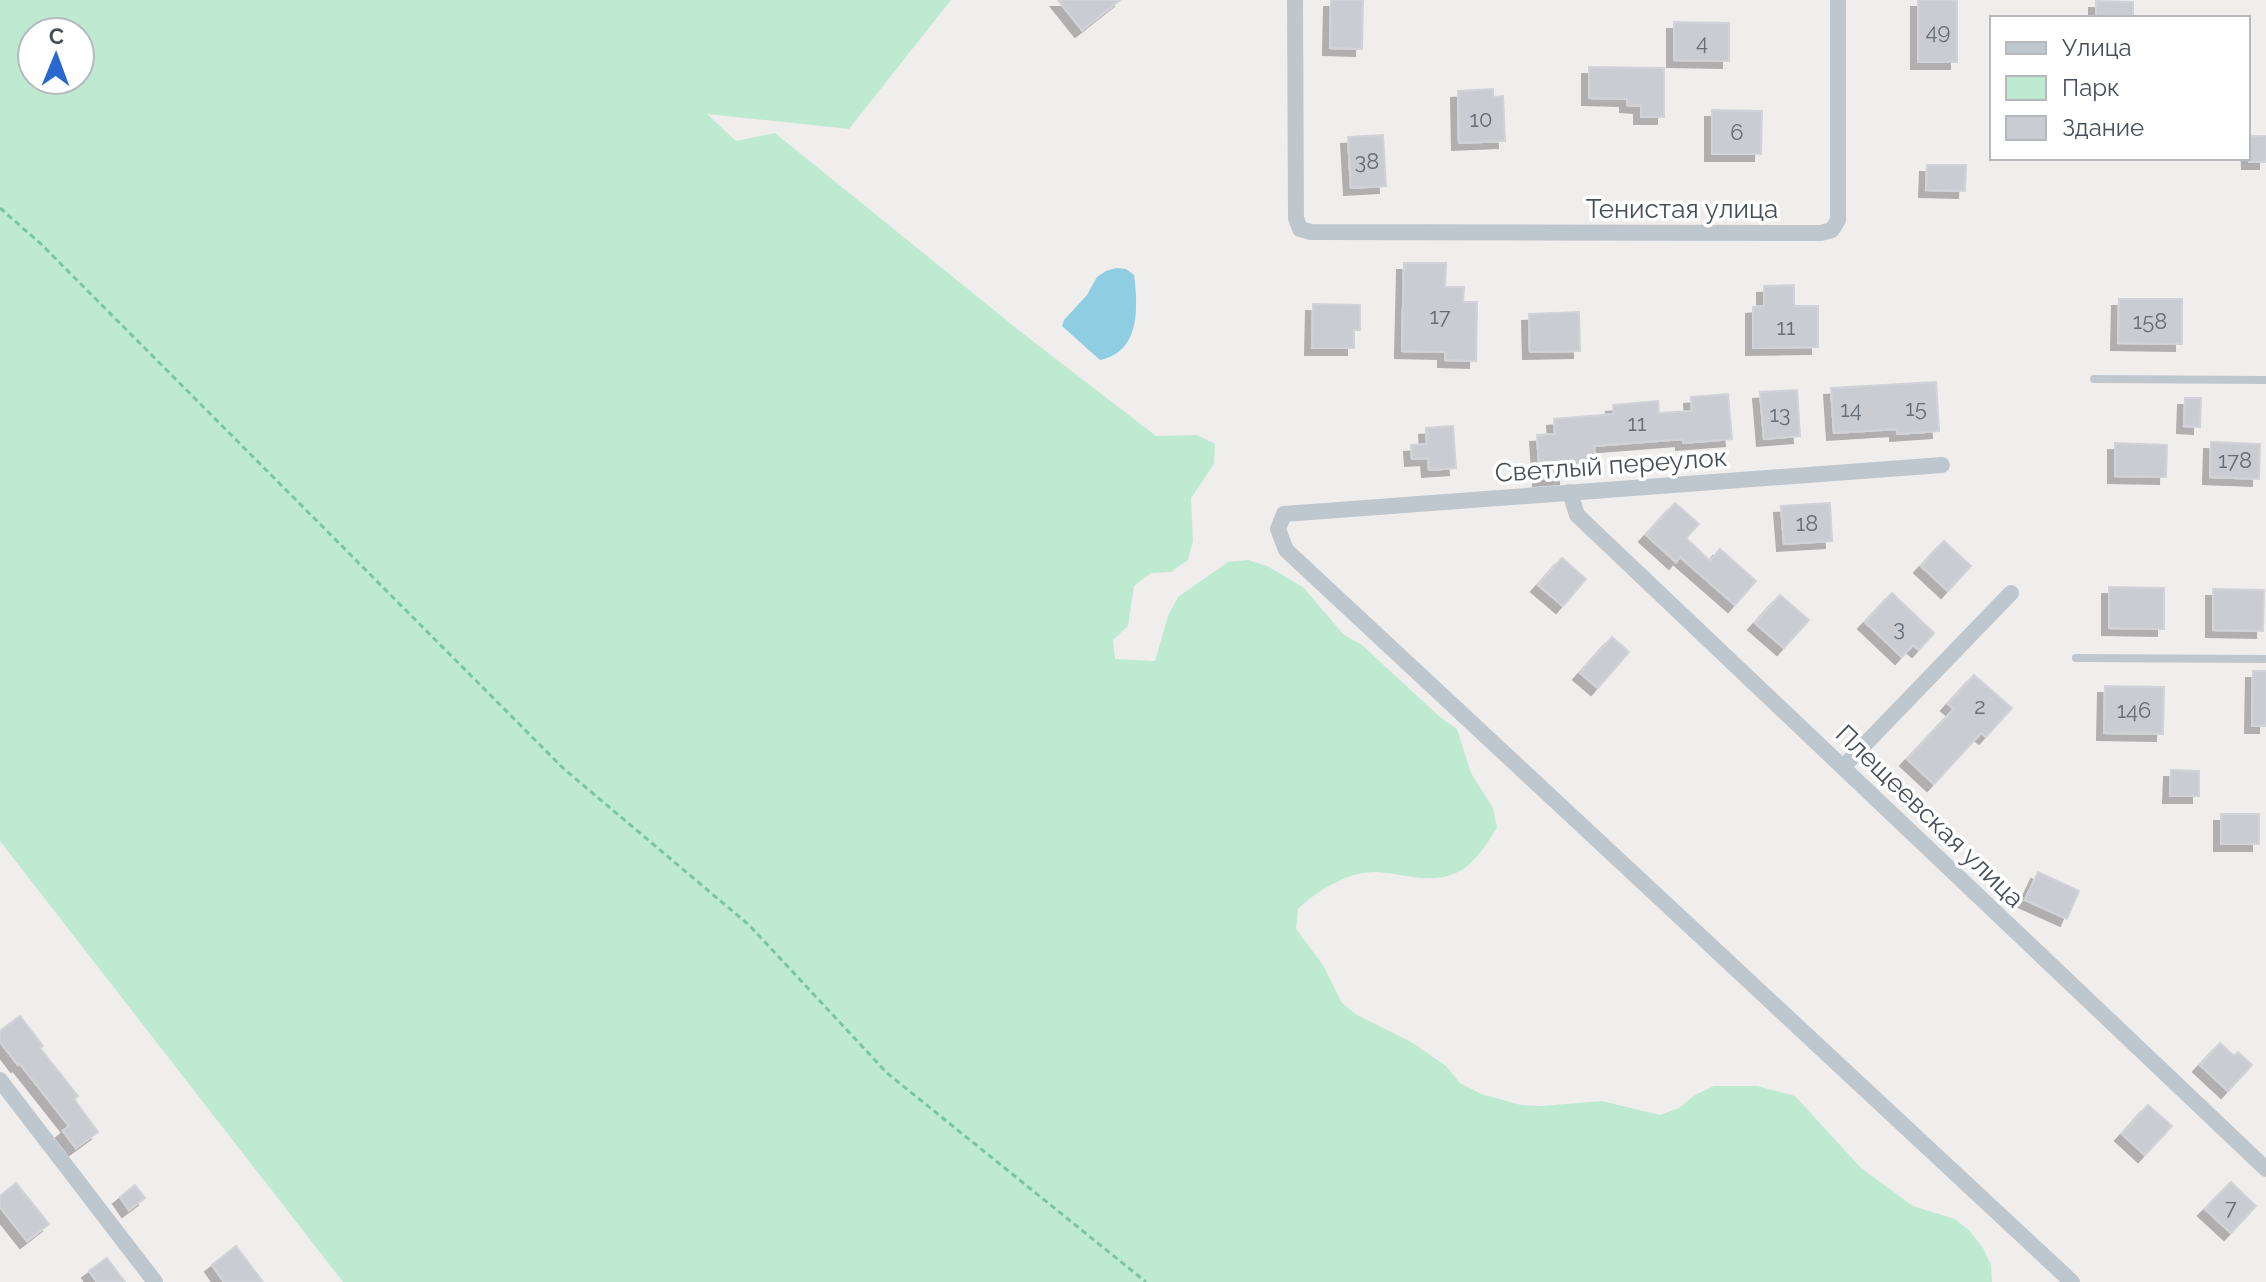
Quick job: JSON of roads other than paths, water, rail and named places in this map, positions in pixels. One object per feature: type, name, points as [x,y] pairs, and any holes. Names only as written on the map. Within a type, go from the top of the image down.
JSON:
[{"type":"street","name":"Тенистая улица","points":[[1295,0],[1296,218],[1300,229],[1311,232],[1821,233],[1832,230],[1838,220],[1838,0]]},
{"type":"street","name":"Светлый переулок","points":[[1942,465],[1284,514],[1278,529],[1286,550],[2072,1282]]},
{"type":"street","name":"Плещеевская улица","points":[[1570,492],[1577,515],[2266,1169]]},
{"type":"street","points":[[1843,767],[2011,593]]},
{"type":"street","points":[[0,1080],[155,1282]]},
{"type":"lane","points":[[2094,379],[2266,380]]},
{"type":"lane","points":[[2076,658],[2266,659]]},
{"type":"water","points":[[1116,268],[1126,269],[1134,275],[1134,326],[1123,348],[1100,360],[1062,326],[1097,277]]}]
